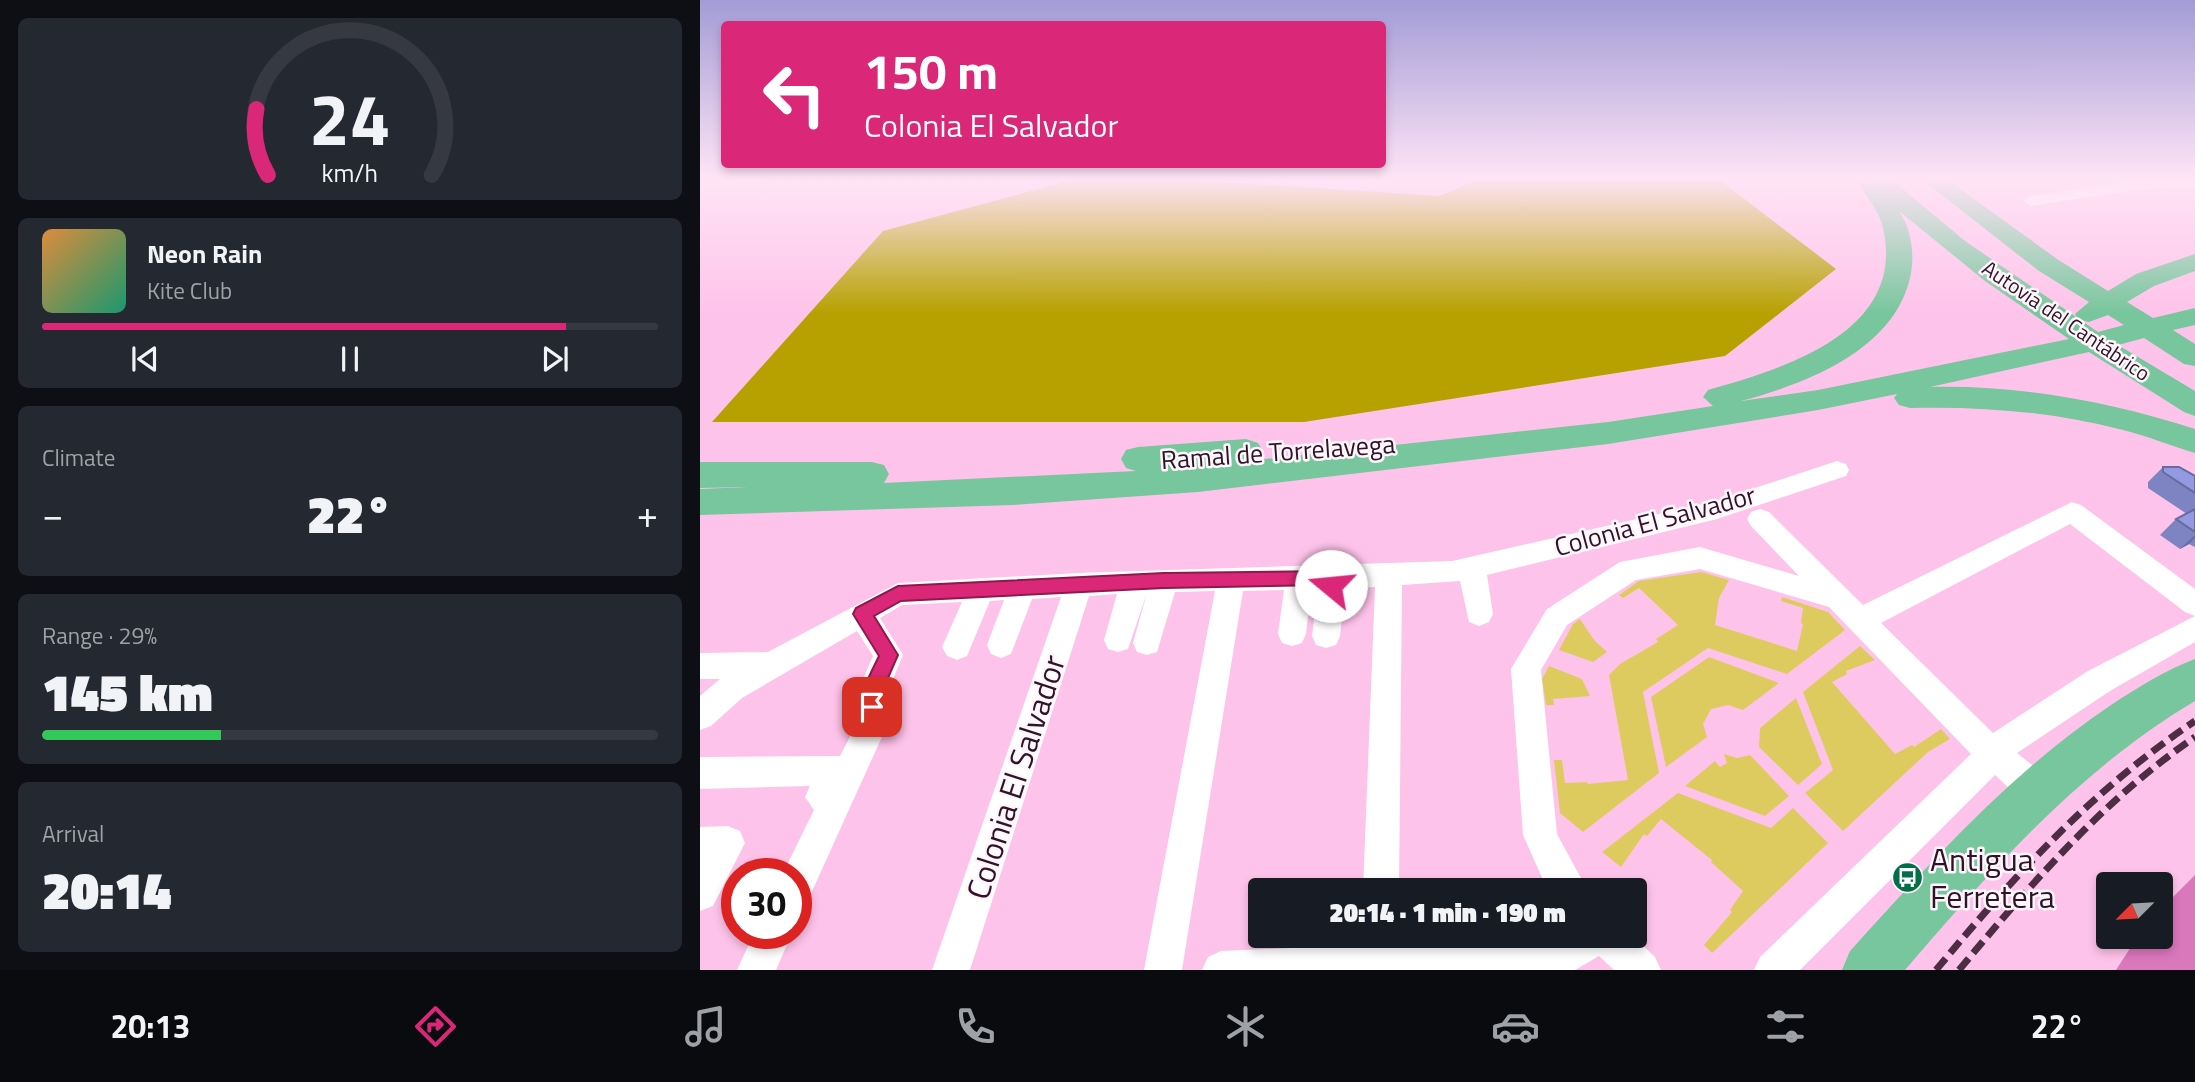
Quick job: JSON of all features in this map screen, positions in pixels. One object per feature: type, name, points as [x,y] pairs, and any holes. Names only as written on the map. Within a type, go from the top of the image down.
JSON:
[{"type":"highway","points":[[1025,468],[1378,440],[1542,423],[1721,396],[1785,378],[1813,366],[1858,338],[1886,307],[1893,292],[1900,258],[1895,223]]},
{"type":"highway","name":"Autovía del Cantábrico","points":[[1929,223],[2033,301],[2195,405]]},
{"type":"highway","name":"Autovía del Cantábrico","points":[[1990,223],[2072,281],[2185,337]]},
{"type":"highway","points":[[1943,363],[2084,317],[2145,280],[2195,262]]},
{"type":"highway","points":[[1943,363],[1984,357],[2195,307]]},
{"type":"highway","name":"Ramal de Torrelavega","points":[[700,502],[1013,492],[1198,480],[1608,433],[1818,400],[1991,366],[2185,337]]},
{"type":"highway","name":"Ramal de Torrelavega","points":[[700,475],[1025,468],[1435,441],[1648,416],[1943,363]]},
{"type":"highway","points":[[1198,480],[1271,477],[1444,459],[1913,398],[1995,398],[2052,404],[2116,417],[2195,441]]},
{"type":"highway","points":[[1869,970],[1978,846],[2036,790],[2090,743],[2133,713],[2195,678]]},
{"type":"street","name":"Colonia El Salvador","points":[[700,716],[731,688],[898,594],[1079,584],[1389,576],[1472,568],[1717,510],[1838,470]]},
{"type":"street","points":[[1560,878],[1540,835],[1526,669],[1557,617],[1630,570],[1700,558],[1851,609],[2072,512],[2195,604]]},
{"type":"street","points":[[1760,519],[1993,755],[2036,790]]},
{"type":"street","points":[[1472,568],[1479,614]]},
{"type":"street","points":[[1381,878],[1389,576]]},
{"type":"street","points":[[1326,636],[1333,578]]},
{"type":"street","points":[[1292,634],[1299,579]]},
{"type":"street","points":[[1163,970],[1231,580]]},
{"type":"street","points":[[1147,643],[1164,581]]},
{"type":"street","points":[[1118,640],[1134,582]]},
{"type":"street","name":"Colonia El Salvador","points":[[951,970],[1079,584]]},
{"type":"street","name":"Colonia El Salvador","points":[[1001,645],[1023,587]]},
{"type":"street","points":[[957,647],[982,589]]},
{"type":"street","points":[[809,858],[870,728],[874,687],[888,655],[862,614]]},
{"type":"street","points":[[1773,970],[2007,741],[2099,681],[2195,628]]},
{"type":"street","name":"Colonia El Salvador","points":[[700,666],[770,665]]},
{"type":"street","points":[[700,773],[835,771],[793,858]]},
{"type":"street","points":[[700,844],[728,844],[700,893]]},
{"type":"street","points":[[1221,970],[1380,957],[1568,954],[1578,948]]},
{"type":"street","points":[[1618,948],[1642,970]]},
{"type":"street","points":[[739,970],[749,949]]},
{"type":"street","points":[[756,970],[766,949]]},
{"type":"shaded area","points":[[912,223],[1776,223],[1836,269],[1725,356],[1304,422],[712,422],[883,231]]},
{"type":"shaded area","points":[[1701,572],[1729,580],[1719,598],[1715,625],[1797,651],[1803,624],[1803,608],[1781,601],[1782,597],[1828,612],[1845,630],[1787,674],[1708,648],[1643,692],[1659,773],[1583,832],[1560,813],[1554,760],[1562,760],[1565,783],[1628,780],[1609,675],[1620,664],[1658,642],[1656,639],[1678,625],[1639,588],[1623,598],[1619,595],[1639,581]]},
{"type":"shaded area","points":[[1580,619],[1594,640],[1607,652],[1593,662],[1559,650],[1573,624]]},
{"type":"shaded area","points":[[1860,646],[1875,660],[1846,671],[1847,674],[1832,682],[1895,754],[1912,745],[1914,747],[1941,729],[1950,739],[1928,752],[1843,831],[1805,793],[1833,770],[1803,692]]},
{"type":"shaded area","points":[[1709,657],[1779,683],[1743,710],[1728,705],[1711,709],[1703,724],[1707,737],[1666,767],[1651,697]]},
{"type":"shaded area","points":[[1549,666],[1582,679],[1590,696],[1553,699],[1554,705],[1546,705],[1542,679]]},
{"type":"shaded area","points":[[1796,698],[1822,764],[1798,785],[1759,747],[1760,728]]},
{"type":"shaded area","points":[[1724,754],[1737,758],[1750,755],[1789,796],[1765,816],[1685,786],[1715,761],[1720,767],[1727,763]]},
{"type":"shaded area","points":[[1678,793],[1771,828],[1793,808],[1828,843],[1712,953],[1704,945],[1732,912],[1730,910],[1743,891],[1711,862],[1712,860],[1661,819],[1647,836],[1644,834],[1621,867],[1602,852]]},
{"type":"shaded area","points":[[2195,875],[2195,970],[2116,970],[2130,949],[2174,948],[2174,896]]},
{"type":"building","points":[[2163,467],[2179,467],[2195,476],[2195,493],[2163,472]]},
{"type":"building","points":[[2195,509],[2195,532],[2176,519]]},
{"type":"railway","points":[[1936,970],[2026,867],[2088,805],[2157,748],[2195,721]]},
{"type":"railway","points":[[1959,970],[2013,906],[2098,816],[2129,788],[2195,737]]},
{"type":"place","name":"Antigua Ferretera","points":[[1907,878]]},
{"type":"route","points":[[872,707],[874,687],[888,655],[862,614],[898,594],[1164,581],[1333,578],[1331,586]]}]
